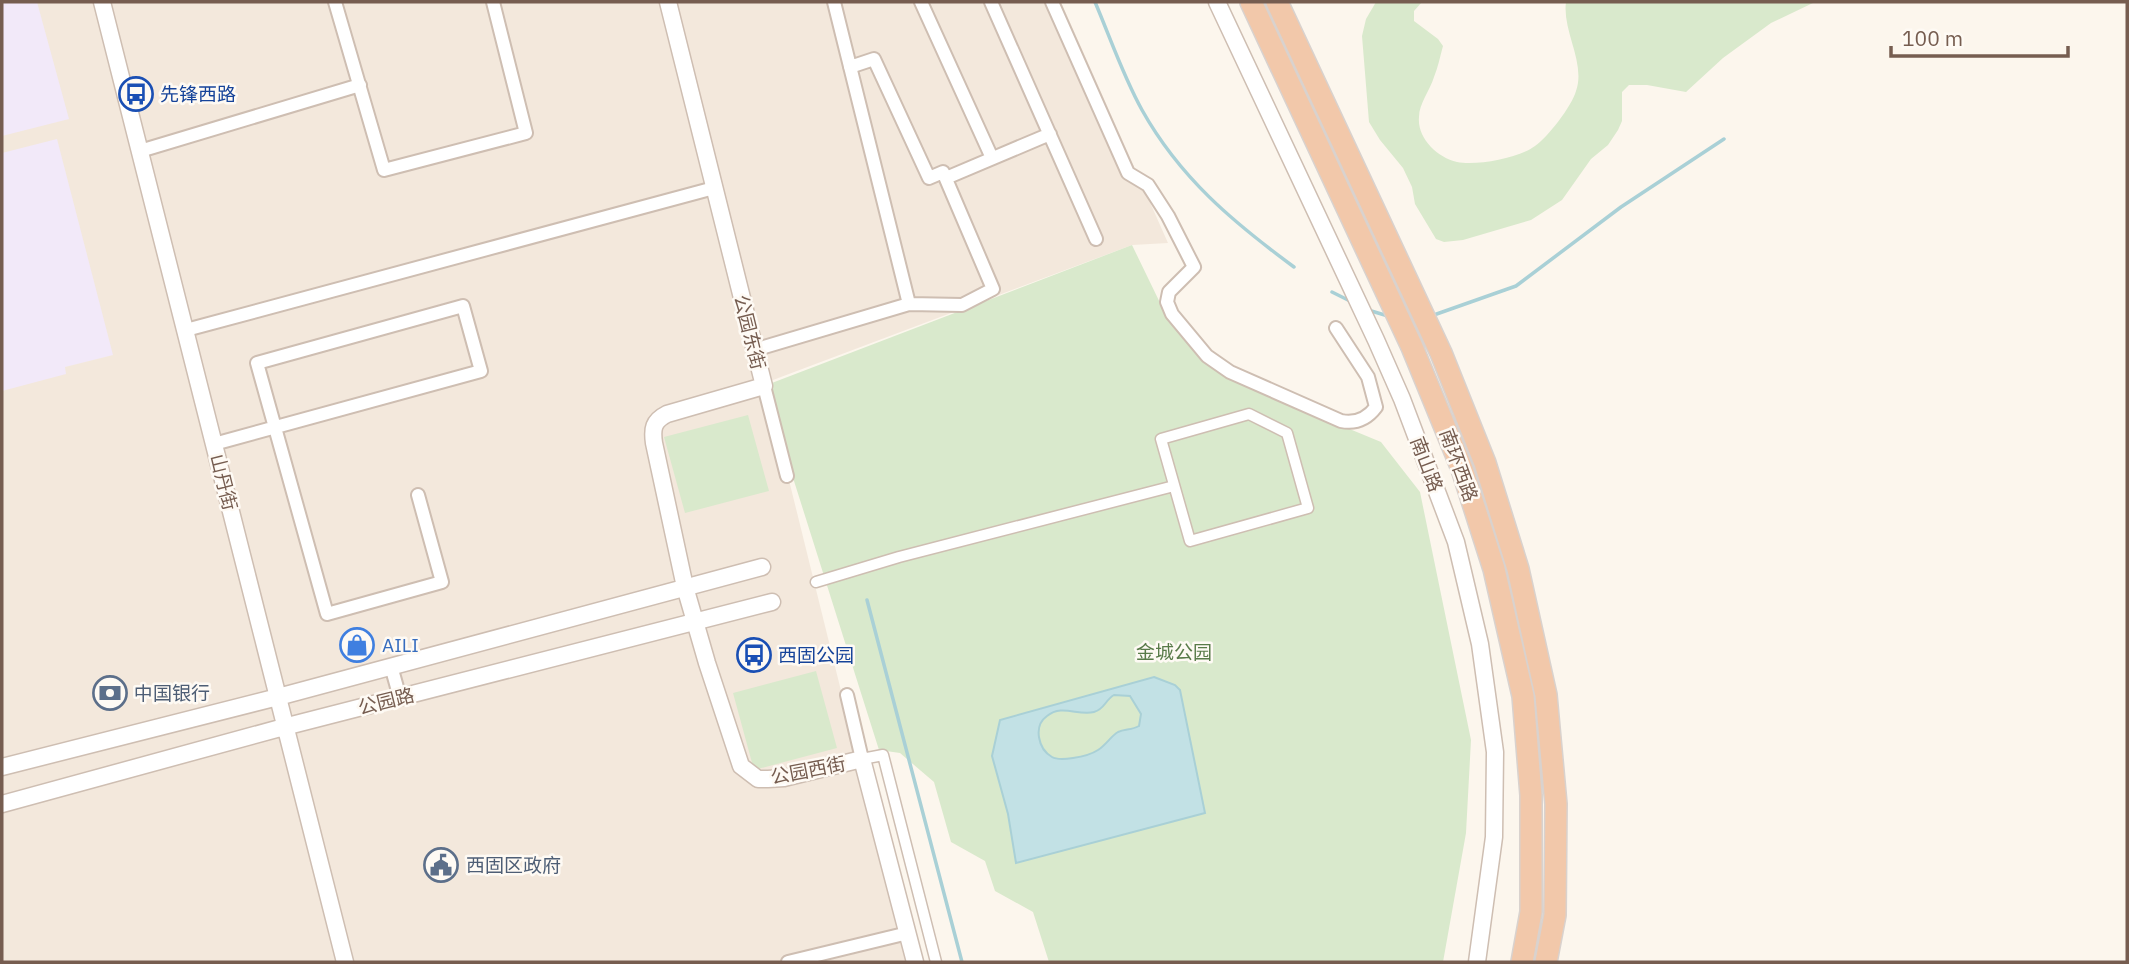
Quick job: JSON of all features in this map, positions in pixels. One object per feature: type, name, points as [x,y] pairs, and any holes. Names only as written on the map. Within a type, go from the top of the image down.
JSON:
[{"type":"highway","name":"南环西路","points":[[1251,2],[1412,347],[1462,469],[1494,569],[1523,696],[1531,795],[1531,912],[1522,962]]},
{"type":"highway","name":"南环西路","points":[[1277,2],[1441,353],[1485,463],[1518,569],[1546,695],[1556,804],[1555,915],[1546,962]]},
{"type":"street","name":"山丹街","points":[[103,2],[345,962]]},
{"type":"street","points":[[335,2],[384,170],[526,133],[493,2]]},
{"type":"street","name":"公园东街","points":[[668,2],[764,386],[667,414],[654,424],[654,443],[685,587]]},
{"type":"street","points":[[834,2],[909,304]]},
{"type":"street","points":[[921,2],[992,158]]},
{"type":"street","points":[[991,2],[1096,239]]},
{"type":"street","points":[[1052,2],[1128,173],[1148,185],[1168,216],[1194,267],[1169,292],[1167,302],[1172,314],[1207,356],[1230,372],[1347,422],[1367,417],[1376,407],[1368,377],[1336,328]]},
{"type":"street","name":"南山路","points":[[1217,2],[1389,369],[1457,542],[1480,644],[1495,752],[1494,837],[1477,962]]},
{"type":"street","points":[[754,349],[909,304],[962,304],[993,289],[943,172],[929,178],[874,59],[850,67]]},
{"type":"street","points":[[140,151],[359,85]]},
{"type":"street","points":[[946,178],[1050,134]]},
{"type":"street","points":[[186,330],[714,188]]},
{"type":"street","points":[[214,444],[275,427],[481,371],[463,306],[257,363],[275,427],[327,614],[442,582],[418,495]]},
{"type":"street","points":[[1368,377],[1389,369]]},
{"type":"street","points":[[764,386],[787,476]]},
{"type":"street","points":[[1249,414],[1287,433],[1308,508],[1190,541],[1174,486],[1161,439],[1249,414]]},
{"type":"street","points":[[816,582],[899,557],[1174,486]]},
{"type":"street","name":"公园路","points":[[2,767],[278,697],[762,567]]},
{"type":"street","points":[[685,587],[695,622]]},
{"type":"street","name":"公园路","points":[[2,804],[284,727],[772,602]]},
{"type":"street","name":"公园西街","points":[[695,622],[741,766],[748,773],[758,779],[784,778],[862,759],[915,962]]},
{"type":"street","points":[[391,666],[400,698]]},
{"type":"street","points":[[847,695],[862,759],[883,755],[936,962]]},
{"type":"street","points":[[788,962],[908,933]]},
{"type":"shaded area","points":[[2,2],[1061,2],[1168,243],[1132,245],[765,383],[908,962],[2,962]]},
{"type":"shaded area","points":[[2,2],[37,2],[69,119],[2,136]]},
{"type":"shaded area","points":[[57,139],[113,355],[65,367],[66,374],[2,391],[2,153]]},
{"type":"green space","points":[[1376,2],[1422,2],[1414,11],[1414,21],[1443,46],[1421,107],[1421,132],[1430,146],[1442,156],[1457,162],[1475,163],[1498,160],[1535,146],[1570,105],[1576,91],[1578,69],[1567,24],[1566,2],[1815,2],[1771,23],[1723,58],[1686,92],[1647,85],[1629,85],[1622,92],[1622,121],[1618,130],[1608,145],[1591,159],[1562,200],[1531,220],[1463,240],[1444,242],[1436,239],[1415,204],[1412,187],[1403,168],[1369,122],[1362,36],[1366,19]]},
{"type":"green space","name":"金城公园","points":[[1132,245],[1164,311],[1202,361],[1277,399],[1381,442],[1420,492],[1471,740],[1466,833],[1443,962],[1049,962],[1033,912],[995,891],[985,861],[951,842],[934,782],[900,753],[879,750],[764,386]]},
{"type":"green space","points":[[748,415],[769,491],[685,513],[664,437]]},
{"type":"green space","points":[[816,671],[837,748],[754,770],[733,693]]},
{"type":"water","points":[[1154,677],[1175,685],[1180,690],[1205,813],[1016,863],[1008,814],[992,756],[1000,720]],"holes":[[[1114,695],[1130,696],[1141,714],[1139,726],[1118,732],[1098,750],[1079,757],[1056,759],[1043,749],[1039,731],[1047,716],[1058,711],[1094,712]]]},
{"type":"waterway","points":[[1095,2],[1135,97],[1173,157],[1209,197],[1294,267]]},
{"type":"waterway","points":[[1431,316],[1516,286],[1621,207],[1724,139]]},
{"type":"waterway","points":[[1332,292],[1352,302]]},
{"type":"waterway","points":[[1368,310],[1388,316]]},
{"type":"waterway","points":[[867,600],[962,962]]},
{"type":"place","name":"先锋西路","points":[[136,94]]},
{"type":"place","name":"AILI","points":[[357,645]]},
{"type":"place","name":"西固公园","points":[[754,655]]},
{"type":"place","name":"中国银行","points":[[110,693]]},
{"type":"place","name":"西固区政府","points":[[441,865]]}]
